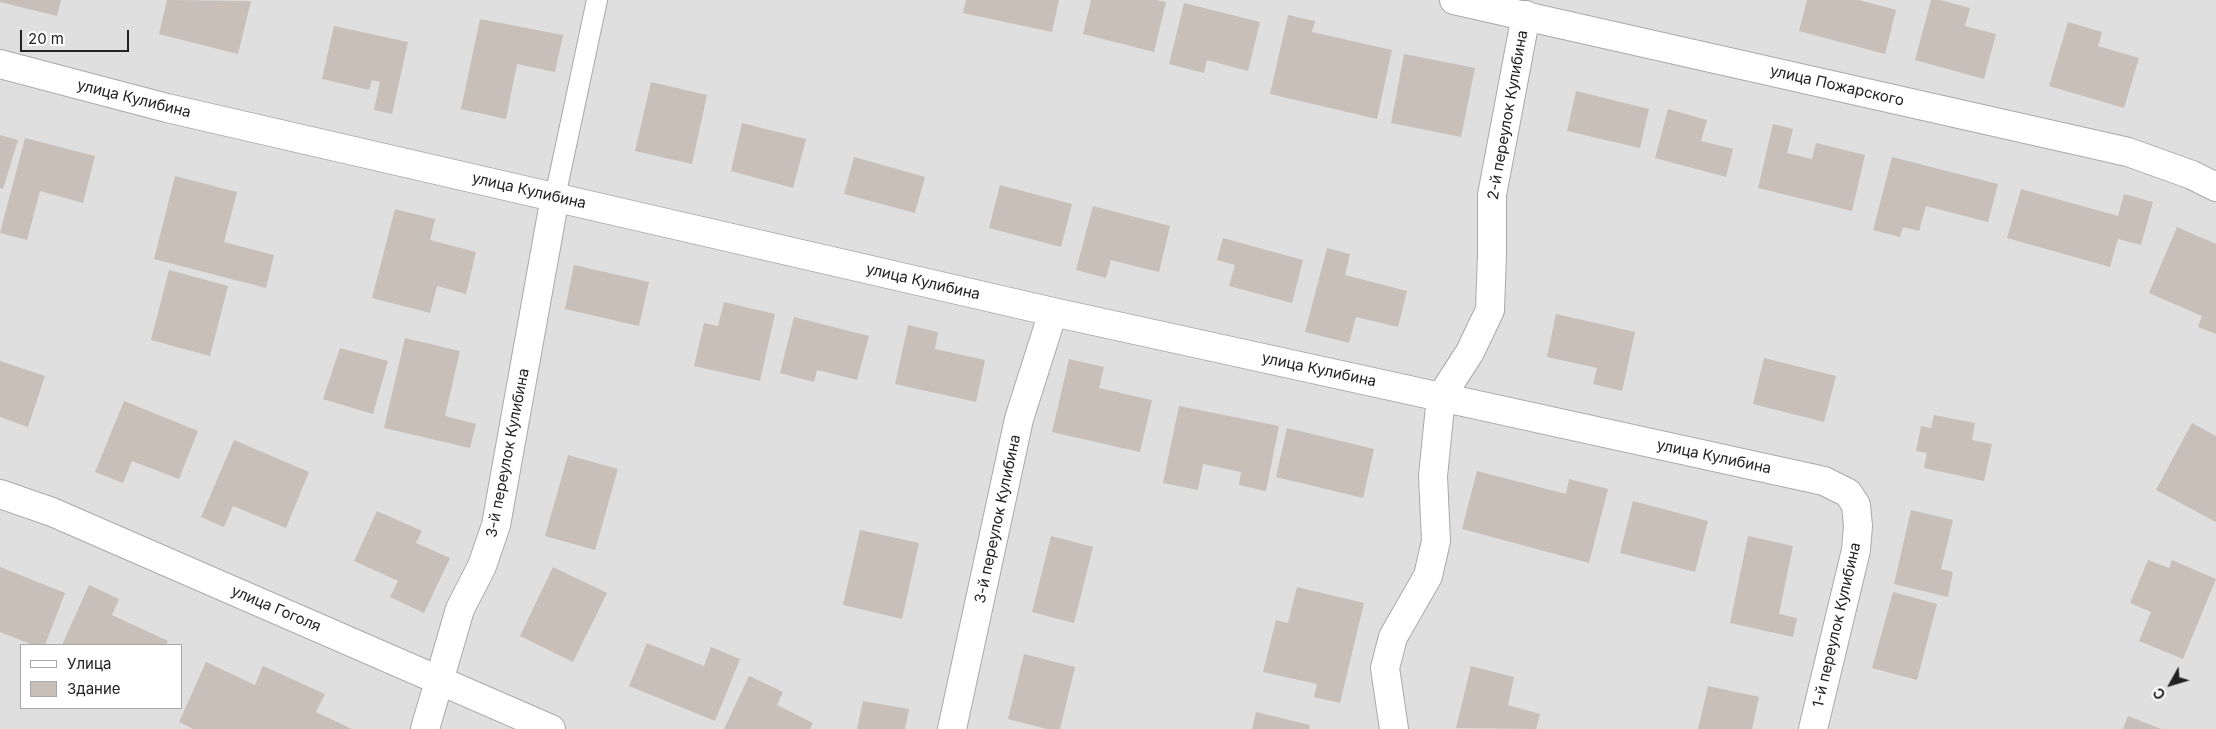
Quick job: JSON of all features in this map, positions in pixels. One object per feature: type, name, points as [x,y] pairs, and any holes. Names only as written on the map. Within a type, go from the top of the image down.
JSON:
[{"type":"street","name":"улица Пожарского","points":[[1454,0],[2128,152],[2192,175],[2216,187]]},
{"type":"street","name":"2-й переулок Кулибина","points":[[1394,729],[1386,668],[1393,637],[1428,576],[1436,541],[1433,476],[1441,397],[1470,352],[1490,310],[1492,195],[1526,16]]},
{"type":"street","name":"улица Кулибина","points":[[0,64],[167,108],[1053,312],[1815,479],[1848,493]]},
{"type":"street","name":"3-й переулок Кулибина","points":[[425,729],[441,680],[460,609],[482,566],[496,525],[555,197]]},
{"type":"street","name":"3-й переулок Кулибина","points":[[952,729],[1020,419],[1053,312]]},
{"type":"street","name":"1-й переулок Кулибина","points":[[1813,729],[1856,550],[1858,526],[1856,505],[1848,493]]},
{"type":"street","name":"улица Гоголя","points":[[0,494],[52,512],[551,729]]},
{"type":"lane","points":[[555,197],[597,0]]},
{"type":"shaded area","points":[[0,0],[2216,0],[2216,729],[0,729]]},
{"type":"building","points":[[0,0],[61,0],[57,16],[0,2]]},
{"type":"building","points":[[167,0],[251,1],[238,54],[159,34]]},
{"type":"building","points":[[966,0],[1059,0],[1052,32],[963,13]]},
{"type":"building","points":[[1091,0],[1156,0],[1166,2],[1154,52],[1083,34]]},
{"type":"building","points":[[1807,0],[1859,0],[1896,10],[1885,54],[1799,31]]},
{"type":"building","points":[[1931,0],[1940,0],[1970,8],[1965,26],[1996,34],[1984,79],[1915,60]]},
{"type":"building","points":[[1184,3],[1260,22],[1248,71],[1207,60],[1204,73],[1169,64]]},
{"type":"building","points":[[1288,15],[1315,21],[1312,32],[1392,50],[1377,119],[1270,94]]},
{"type":"building","points":[[480,19],[563,35],[555,72],[517,64],[506,119],[461,109]]},
{"type":"building","points":[[2068,22],[2102,32],[2098,46],[2139,58],[2124,108],[2049,86]]},
{"type":"building","points":[[334,26],[408,42],[392,114],[374,110],[380,82],[372,80],[369,90],[322,79]]},
{"type":"building","points":[[1404,54],[1475,68],[1461,137],[1391,123]]},
{"type":"building","points":[[651,82],[707,95],[692,164],[635,151]]},
{"type":"building","points":[[1576,91],[1649,109],[1640,148],[1567,131]]},
{"type":"building","points":[[1668,109],[1707,120],[1701,141],[1733,149],[1726,177],[1655,158]]},
{"type":"building","points":[[742,123],[806,139],[793,188],[731,171]]},
{"type":"building","points":[[1773,124],[1793,129],[1787,153],[1812,159],[1816,143],[1865,155],[1852,211],[1758,188]]},
{"type":"building","points":[[0,135],[18,140],[3,189],[0,188]]},
{"type":"building","points":[[25,138],[95,156],[83,203],[40,191],[27,240],[0,233]]},
{"type":"building","points":[[854,157],[925,177],[915,213],[844,194]]},
{"type":"building","points":[[1892,157],[1998,184],[1988,222],[1926,206],[1919,231],[1903,227],[1900,237],[1873,230]]},
{"type":"building","points":[[175,176],[237,192],[224,242],[274,255],[266,288],[154,259]]},
{"type":"building","points":[[1000,185],[1072,204],[1061,247],[989,228]]},
{"type":"building","points":[[2021,189],[2118,216],[2124,194],[2153,202],[2141,245],[2118,239],[2110,267],[2007,238]]},
{"type":"building","points":[[1093,206],[1170,226],[1159,272],[1111,260],[1106,278],[1076,270]]},
{"type":"building","points":[[395,209],[435,219],[430,240],[476,252],[466,294],[437,286],[430,313],[372,298]]},
{"type":"building","points":[[2177,227],[2216,244],[2216,334],[2198,327],[2202,316],[2149,293]]},
{"type":"building","points":[[1223,238],[1303,260],[1292,303],[1229,286],[1235,265],[1217,260]]},
{"type":"building","points":[[1327,248],[1350,254],[1345,275],[1407,291],[1398,327],[1356,317],[1349,343],[1305,332]]},
{"type":"building","points":[[574,265],[649,282],[639,326],[565,309]]},
{"type":"building","points":[[169,270],[228,286],[210,356],[151,340]]},
{"type":"building","points":[[724,302],[775,314],[760,381],[694,366],[704,323],[718,326]]},
{"type":"building","points":[[1556,314],[1635,332],[1622,391],[1593,384],[1597,368],[1547,357]]},
{"type":"building","points":[[794,317],[869,336],[857,380],[817,370],[814,382],[780,373]]},
{"type":"building","points":[[908,325],[938,332],[935,349],[985,360],[976,402],[895,384]]},
{"type":"building","points":[[405,338],[460,351],[445,416],[476,424],[470,448],[384,428]]},
{"type":"building","points":[[340,348],[388,361],[373,414],[323,399]]},
{"type":"building","points":[[1764,358],[1836,376],[1824,422],[1753,404]]},
{"type":"building","points":[[1069,359],[1104,367],[1099,388],[1152,400],[1140,452],[1052,432]]},
{"type":"building","points":[[0,361],[45,376],[28,427],[0,417]]},
{"type":"building","points":[[124,401],[198,431],[179,479],[132,461],[123,483],[95,472]]},
{"type":"building","points":[[1179,406],[1279,426],[1266,491],[1239,485],[1241,472],[1203,464],[1198,490],[1163,483]]},
{"type":"building","points":[[1934,415],[1975,423],[1972,440],[1992,444],[1984,481],[1924,468],[1927,453],[1916,451],[1921,426],[1931,428]]},
{"type":"building","points":[[2192,423],[2216,436],[2216,522],[2156,490]]},
{"type":"building","points":[[1287,428],[1374,449],[1363,498],[1276,477]]},
{"type":"building","points":[[234,440],[309,472],[286,528],[233,506],[224,527],[201,517]]},
{"type":"building","points":[[568,455],[618,469],[595,550],[545,536]]},
{"type":"building","points":[[1477,471],[1566,494],[1569,479],[1608,489],[1589,563],[1462,529]]},
{"type":"building","points":[[1633,501],[1708,521],[1695,572],[1620,553]]},
{"type":"building","points":[[1911,510],[1953,520],[1941,569],[1953,572],[1948,597],[1894,584]]},
{"type":"building","points":[[377,511],[422,531],[416,543],[450,558],[424,613],[390,597],[398,581],[354,561]]},
{"type":"building","points":[[860,530],[919,543],[902,619],[843,605]]},
{"type":"building","points":[[1051,536],[1093,547],[1074,623],[1032,612]]},
{"type":"building","points":[[1748,536],[1793,546],[1779,614],[1797,618],[1793,637],[1730,623]]},
{"type":"building","points":[[2148,560],[2169,568],[2172,560],[2216,579],[2183,659],[2139,641],[2151,612],[2130,603]]},
{"type":"building","points":[[0,567],[65,593],[45,644],[30,644],[0,632]]},
{"type":"building","points":[[553,567],[607,593],[573,662],[520,636]]},
{"type":"building","points":[[89,585],[119,599],[112,615],[168,641],[166,644],[62,644]]},
{"type":"building","points":[[1297,587],[1364,603],[1340,703],[1314,697],[1317,684],[1263,672],[1276,620],[1288,623]]},
{"type":"building","points":[[1893,592],[1937,604],[1917,680],[1872,668]]},
{"type":"building","points":[[647,643],[704,666],[711,647],[740,659],[715,721],[629,686]]},
{"type":"building","points":[[1024,654],[1075,667],[1060,729],[1047,729],[1008,719]]},
{"type":"building","points":[[206,662],[255,685],[263,666],[325,694],[316,712],[352,729],[193,729],[179,722]]},
{"type":"building","points":[[1471,666],[1514,677],[1508,705],[1540,714],[1536,729],[1456,728]]},
{"type":"building","points":[[749,676],[783,692],[777,705],[813,723],[810,729],[724,729]]},
{"type":"building","points":[[1708,686],[1759,697],[1752,729],[1698,729]]},
{"type":"building","points":[[863,701],[909,709],[905,729],[857,729]]},
{"type":"building","points":[[1256,712],[1310,725],[1309,729],[1252,729]]},
{"type":"building","points":[[2128,716],[2161,729],[2123,729]]}]
